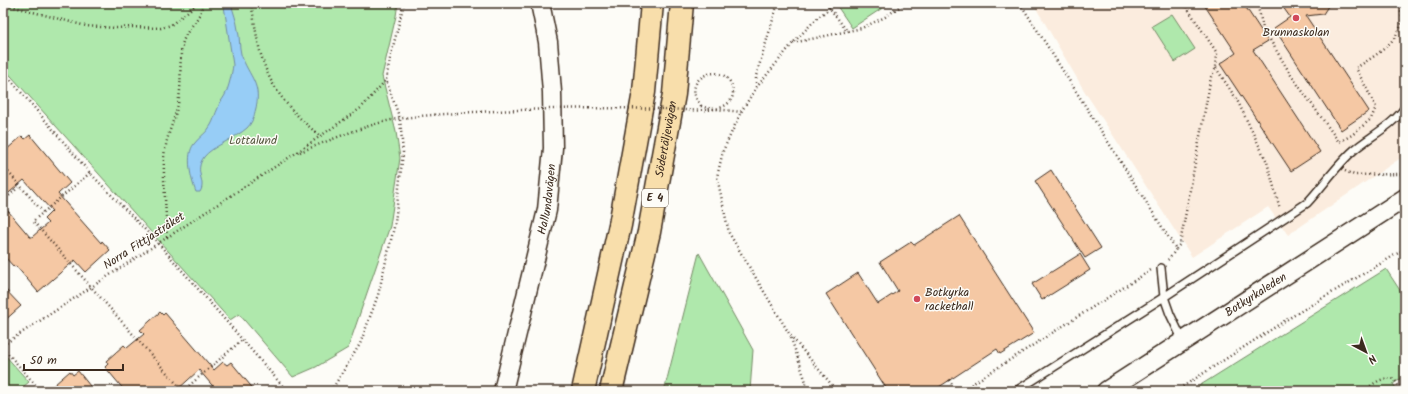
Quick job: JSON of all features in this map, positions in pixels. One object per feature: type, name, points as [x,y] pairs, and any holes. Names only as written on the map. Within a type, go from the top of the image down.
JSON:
[{"type":"highway","name":"E 4","points":[[583,391],[620,225],[644,92],[652,3]]},
{"type":"highway","name":"Södertäljevägen","points":[[611,391],[652,216],[674,94],[682,3]]},
{"type":"main road","name":"Hallundavägen","points":[[503,391],[546,210],[553,148],[551,78],[548,42],[540,3]]},
{"type":"main road","name":"Botkyrkaleden","points":[[1106,391],[1405,198]]},
{"type":"lane","points":[[1016,391],[1164,297],[1306,203],[1318,192],[1339,165],[1354,150],[1380,131],[1402,112],[1405,107]]},
{"type":"lane","points":[[1160,266],[1164,297],[1170,314],[1183,341]]},
{"type":"path","points":[[3,4],[86,26],[117,28],[132,26],[161,28],[171,25],[198,3]]},
{"type":"path","points":[[168,237],[164,179],[166,144],[174,121],[179,97],[182,46],[188,30],[198,18],[202,10],[203,3]]},
{"type":"path","points":[[251,3],[263,62],[269,77],[278,93],[294,113],[320,136]]},
{"type":"path","points":[[296,153],[361,108],[386,80],[404,3]]},
{"type":"path","points":[[756,88],[756,76],[778,3]]},
{"type":"path","points":[[826,3],[848,32]]},
{"type":"path","points":[[793,43],[862,28],[873,24],[905,3]]},
{"type":"path","points":[[1020,3],[1176,250]]},
{"type":"path","points":[[961,391],[1160,266],[1170,258],[1180,244],[1211,77],[1216,68],[1217,53],[1184,3]]},
{"type":"path","points":[[1256,3],[1263,28],[1283,62],[1339,142],[1352,135],[1371,118],[1376,106],[1356,68],[1386,49],[1396,36],[1402,21],[1400,3]]},
{"type":"path","points":[[830,8],[816,19],[793,43],[756,88],[741,112],[723,151],[717,178],[729,233],[790,335],[837,391]]},
{"type":"path","points":[[1216,68],[1237,100],[1267,162],[1280,209],[1280,220]]},
{"type":"path","points":[[3,73],[90,173],[158,243],[287,391]]},
{"type":"path","points":[[296,153],[348,134],[400,118],[457,113],[538,109],[648,108],[713,110],[724,107],[730,100],[732,87],[724,76],[718,73],[709,73],[699,79],[696,85],[696,98],[701,106],[707,108],[741,112]]},
{"type":"path","points":[[331,391],[360,344],[378,295],[396,215],[403,152],[400,118],[386,80]]},
{"type":"path","name":"Norra Fittjastråket","points":[[3,345],[296,153]]},
{"type":"path","points":[[1339,165],[1354,175],[1402,174]]},
{"type":"path","points":[[3,166],[43,212]]},
{"type":"path","points":[[90,173],[33,221],[183,391],[242,340]]},
{"type":"path","points":[[3,202],[20,186]]},
{"type":"path","points":[[1176,391],[1286,320],[1405,249]]},
{"type":"path","points":[[790,335],[806,382],[806,391]]},
{"type":"path","points":[[3,348],[41,391]]},
{"type":"path","points":[[1364,391],[1376,382],[1388,377],[1394,379],[1402,391]]},
{"type":"path","points":[[949,380],[957,391]]},
{"type":"shaded area","points":[[1033,3],[1405,3],[1405,155],[1288,235],[1268,207],[1192,257],[1085,92]]},
{"type":"green space","name":"Lottalund","points":[[3,3],[398,3],[382,76],[396,132],[400,158],[390,226],[348,348],[316,367],[293,377],[239,314],[230,320],[3,67]]},
{"type":"green space","points":[[835,3],[890,3],[852,28]]},
{"type":"green space","points":[[1172,14],[1195,49],[1175,62],[1152,26]]},
{"type":"green space","points":[[699,253],[753,350],[750,391],[664,391]]},
{"type":"green space","points":[[1386,269],[1405,298],[1405,376],[1393,384],[1398,391],[1191,391]]},
{"type":"green space","points":[[3,354],[29,382],[18,391],[3,391]]},
{"type":"water","points":[[223,3],[231,3],[239,36],[241,54],[256,87],[257,102],[255,114],[250,125],[237,135],[207,153],[204,157],[200,167],[202,188],[200,192],[196,192],[192,181],[189,161],[191,149],[212,123],[219,104],[228,88],[233,65]]},
{"type":"building","points":[[1203,3],[1243,3],[1268,41],[1253,50],[1320,152],[1291,171],[1220,64],[1236,53]]},
{"type":"building","points":[[1280,3],[1330,3],[1323,14],[1306,16],[1369,111],[1341,130],[1274,28],[1290,17]]},
{"type":"building","points":[[30,135],[70,183],[58,194],[101,243],[102,241],[110,250],[86,272],[75,260],[38,292],[16,266],[14,267],[3,255],[3,205],[30,237],[32,237],[48,223],[44,219],[52,211],[24,180],[3,198],[3,159],[8,155],[5,151],[22,136],[25,139]]},
{"type":"building","points":[[1051,170],[1101,248],[1085,258],[1035,181]]},
{"type":"building","name":"Botkyrka rackethall","points":[[959,216],[1034,333],[1000,354],[997,349],[933,391],[888,391],[826,294],[858,273],[878,304],[898,291],[880,262],[911,242],[914,245]]},
{"type":"building","points":[[1080,254],[1090,270],[1042,300],[1032,284]]},
{"type":"building","points":[[3,287],[21,306],[3,322]]},
{"type":"building","points":[[160,312],[163,315],[165,313],[214,370],[223,362],[227,365],[231,362],[255,391],[217,391],[199,370],[176,391],[125,391],[105,367],[108,364],[106,361],[124,345],[127,348],[144,334],[140,330]]},
{"type":"building","points":[[70,371],[73,375],[78,371],[94,391],[47,391]]},
{"type":"place","name":"Brunnaskolan","points":[[1296,18]]},
{"type":"place","name":"Botkyrka rackethall","points":[[917,299]]}]
